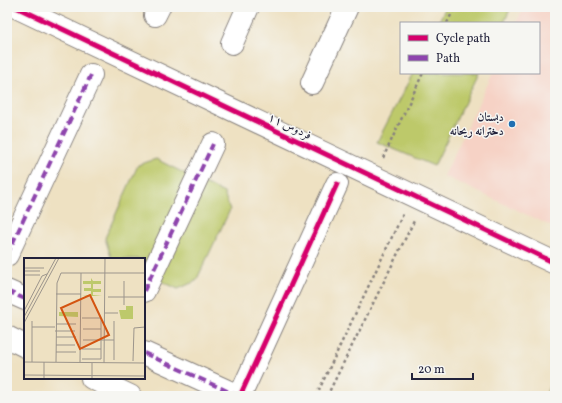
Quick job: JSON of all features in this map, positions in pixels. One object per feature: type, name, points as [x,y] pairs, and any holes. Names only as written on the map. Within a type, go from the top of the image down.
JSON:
[{"type":"street","name":"فردوس ۱۱","points":[[16,7],[555,263]]},
{"type":"street","points":[[232,43],[248,7]]},
{"type":"street","points":[[312,83],[347,7]]},
{"type":"street","points":[[7,256],[91,74]]},
{"type":"street","points":[[145,289],[213,144]]},
{"type":"street","points":[[145,353],[239,396],[337,184]]},
{"type":"street","points":[[7,291],[24,299]]},
{"type":"street","points":[[7,338],[24,346]]},
{"type":"street","points":[[94,379],[130,396]]},
{"type":"path","points":[[448,22],[455,7]]},
{"type":"path","points":[[374,177],[423,74]]},
{"type":"path","points":[[316,396],[418,198]]},
{"type":"path","points":[[327,396],[418,198]]},
{"type":"shaded area","name":"دبستان دخترانه ریحانه","points":[[524,7],[555,7],[555,228],[444,176],[493,74],[540,74],[540,22],[516,22]]},
{"type":"green space","points":[[446,7],[511,7],[504,22],[438,22]]},
{"type":"green space","points":[[412,74],[479,74],[434,166],[377,142]]},
{"type":"green space","points":[[156,159],[224,193],[230,210],[196,281],[178,289],[145,273],[145,258],[111,257],[105,238],[138,165]]},
{"type":"green space","points":[[555,374],[555,396],[545,396]]},
{"type":"marked path","points":[[7,255],[91,75]]},
{"type":"marked path","points":[[145,289],[213,144]]},
{"type":"marked path","points":[[7,291],[24,299]]},
{"type":"marked path","points":[[145,353],[238,396]]},
{"type":"cycle path","points":[[16,7],[555,263]]},
{"type":"cycle path","points":[[240,396],[337,184]]},
{"type":"place","name":"دبستان دخترانه ریحانه","points":[[512,124]]}]
